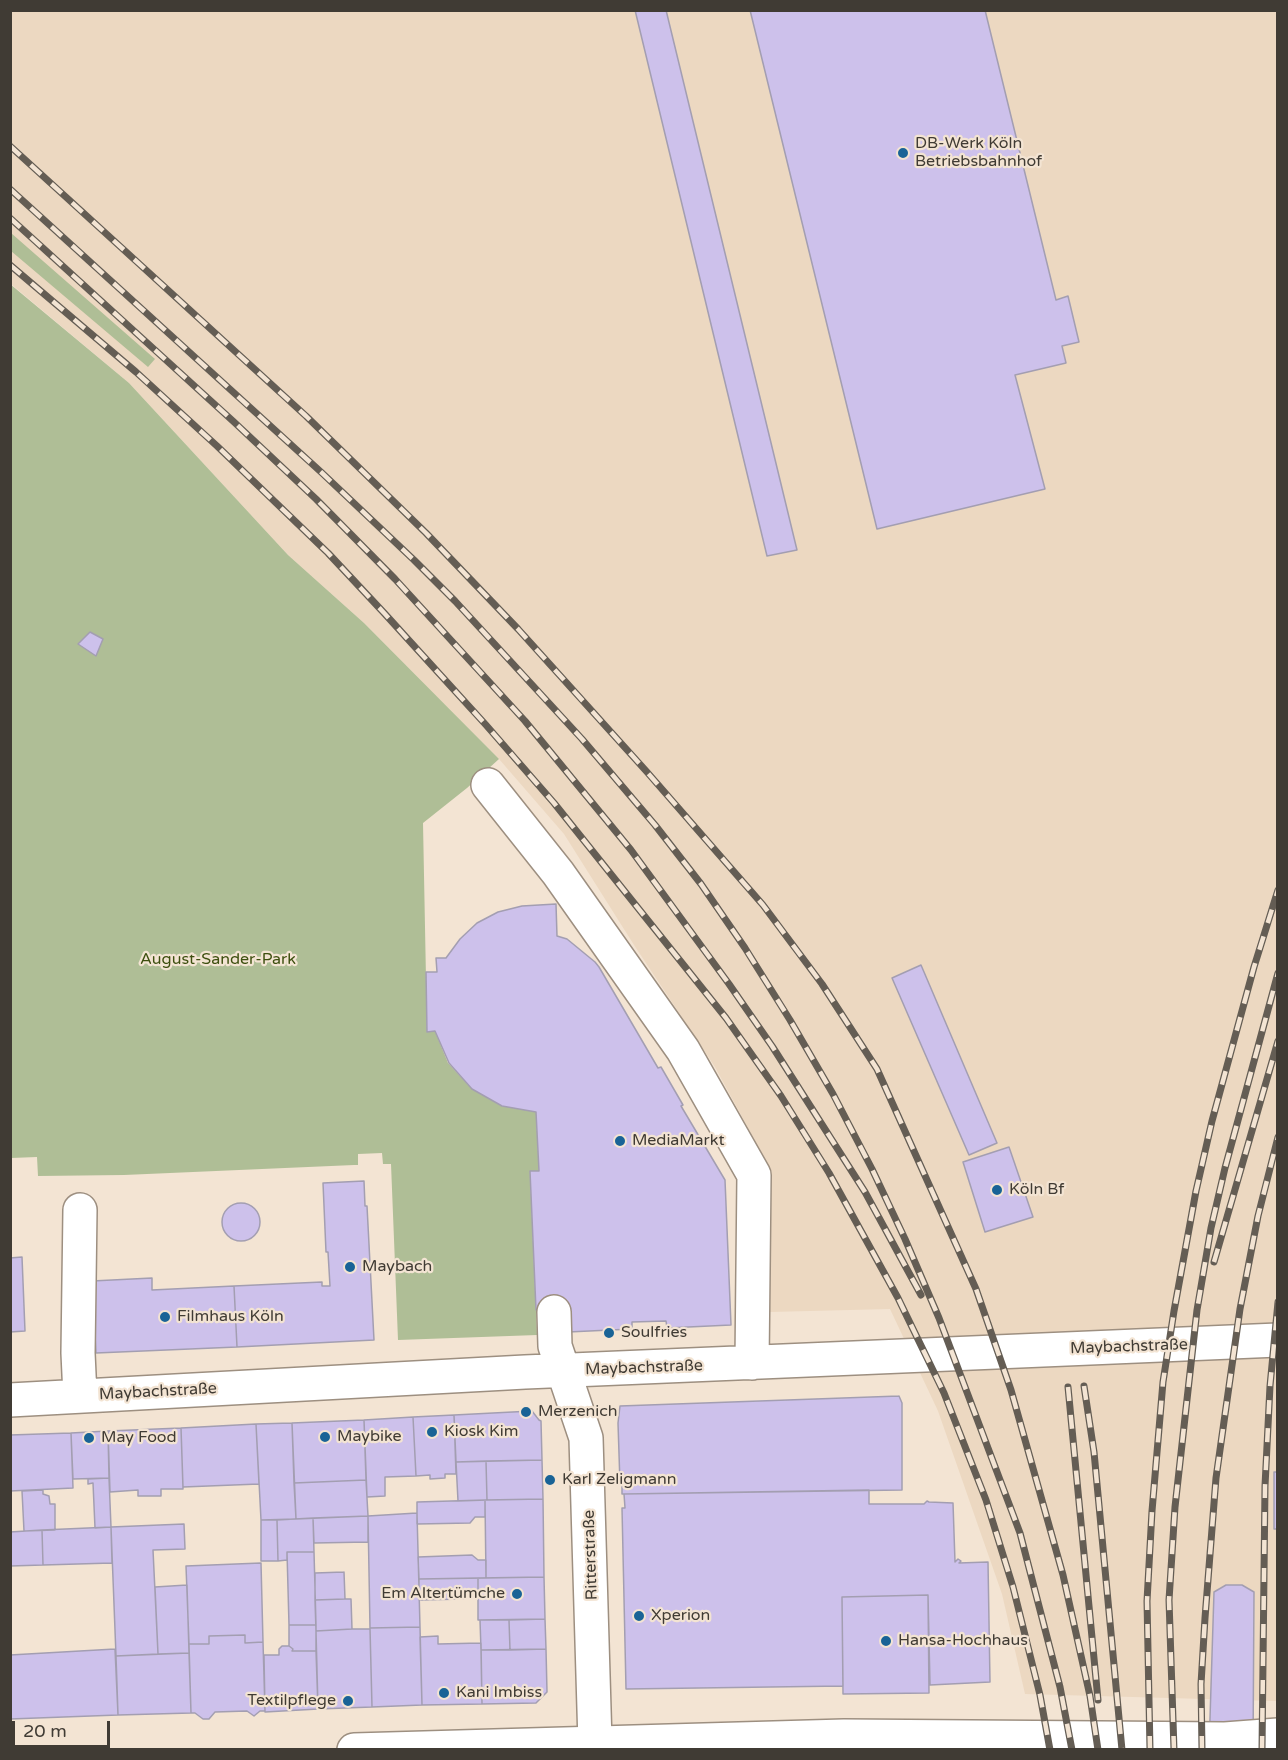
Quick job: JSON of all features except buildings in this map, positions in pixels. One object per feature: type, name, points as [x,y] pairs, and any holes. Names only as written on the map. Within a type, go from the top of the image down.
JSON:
[{"type":"street","points":[[488,785],[558,873],[683,1050],[754,1175],[752,1363]]},
{"type":"street","points":[[80,1396],[78,1353],[81,1210]]},
{"type":"street","name":"Ritterstraße","points":[[554,1312],[555,1346],[586,1438],[596,1743]]},
{"type":"street","name":"Maybachstraße","points":[[10,1400],[564,1371],[1278,1340]]},
{"type":"street","points":[[354,1749],[596,1743],[688,1744],[844,1736],[1225,1739],[1278,1735]]},
{"type":"shaded area","points":[[10,11],[1277,11],[1276,1701],[1025,1694],[1002,1594],[938,1411],[890,1309],[770,1312],[768,1165],[715,1067],[564,834],[499,759],[364,623],[288,555],[129,383],[11,284]]},
{"type":"green space","points":[[11,233],[155,359],[148,367],[11,251]]},
{"type":"green space","name":"August-Sander-Park","points":[[10,284],[129,383],[288,555],[364,623],[499,759],[423,823],[427,1031],[435,1031],[448,1063],[472,1089],[502,1106],[536,1112],[539,1171],[530,1172],[537,1335],[398,1340],[391,1164],[383,1164],[382,1153],[358,1154],[358,1165],[124,1175],[38,1176],[37,1157],[11,1158]]},
{"type":"railway","points":[[10,146],[306,416],[426,533],[518,629],[647,772],[763,905],[822,984],[877,1069],[976,1289],[1011,1390],[1063,1575],[1090,1696],[1098,1750]]},
{"type":"railway","points":[[10,189],[321,472],[455,601],[582,739],[655,825],[701,884],[745,948],[833,1094],[872,1169],[939,1318],[1020,1533],[1060,1687],[1072,1750]]},
{"type":"railway","points":[[10,218],[316,499],[395,579],[525,721],[631,850],[772,1046],[865,1192],[921,1295]]},
{"type":"railway","points":[[10,265],[136,372],[217,446],[328,553],[385,614],[554,803],[726,1018],[781,1096],[829,1173],[898,1298],[944,1393],[986,1500],[1013,1587],[1040,1695],[1050,1750]]},
{"type":"railway","points":[[1150,1750],[1147,1601],[1163,1382],[1196,1191],[1212,1121],[1254,967],[1278,890]]},
{"type":"railway","points":[[1174,1750],[1169,1600],[1175,1507],[1197,1310],[1211,1228],[1225,1168],[1278,973]]},
{"type":"railway","points":[[1214,1262],[1278,1041]]},
{"type":"railway","points":[[1202,1750],[1201,1684],[1216,1478],[1240,1309],[1258,1216],[1278,1137]]},
{"type":"railway","points":[[1262,1750],[1265,1486],[1270,1386],[1278,1302]]},
{"type":"railway","points":[[1084,1386],[1094,1452],[1122,1750]]},
{"type":"railway","points":[[1068,1387],[1098,1700]]},
{"type":"place","name":"DB-Werk Köln Betriebsbahnhof","points":[[903,153]]},
{"type":"place","name":"MediaMarkt","points":[[620,1141]]},
{"type":"place","name":"Köln Bf","points":[[997,1190]]},
{"type":"place","name":"Maybach","points":[[350,1267]]},
{"type":"place","name":"Filmhaus Köln","points":[[165,1317]]},
{"type":"place","name":"Soulfries","points":[[609,1333]]},
{"type":"place","name":"Merzenich","points":[[526,1412]]},
{"type":"place","name":"Kiosk Kim","points":[[432,1432]]},
{"type":"place","name":"Maybike","points":[[325,1437]]},
{"type":"place","name":"May Food","points":[[89,1438]]},
{"type":"place","name":"Karl Zeligmann","points":[[550,1480]]},
{"type":"place","name":"Em Altertümche","points":[[517,1594]]},
{"type":"place","name":"Xperion","points":[[639,1616]]},
{"type":"place","name":"Hansa-Hochhaus","points":[[886,1641]]},
{"type":"place","name":"Kani Imbiss","points":[[444,1693]]},
{"type":"place","name":"Textilpflege","points":[[348,1701]]}]
